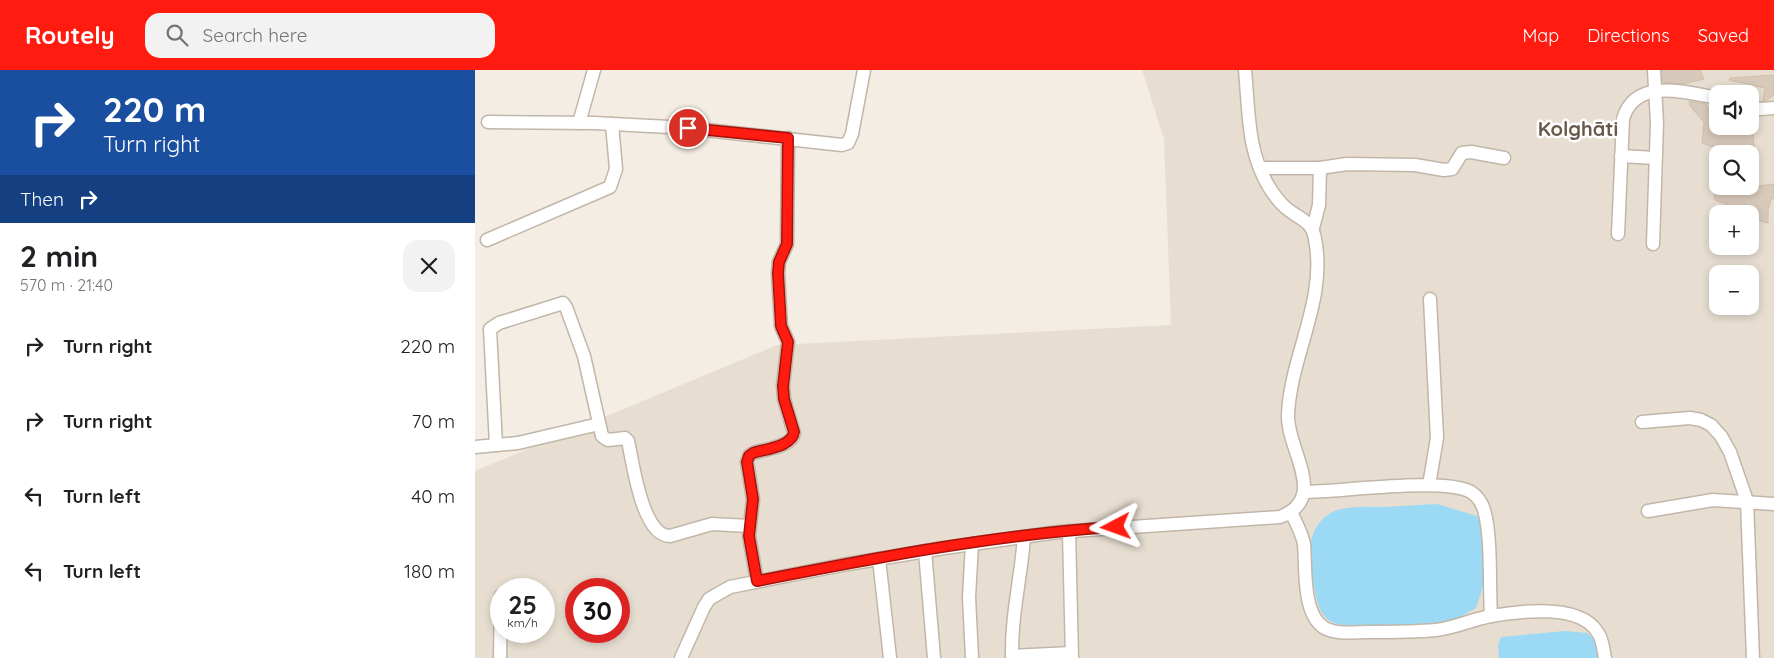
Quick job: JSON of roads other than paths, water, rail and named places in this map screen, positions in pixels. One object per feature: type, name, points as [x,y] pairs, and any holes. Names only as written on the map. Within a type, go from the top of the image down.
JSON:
[{"type":"street","points":[[579,123],[594,70]]},
{"type":"street","points":[[488,122],[579,123],[688,128],[788,138],[833,146],[848,143],[863,70]]},
{"type":"street","points":[[681,658],[709,599],[730,588],[757,581],[972,544],[1069,531],[1280,517],[1298,506],[1304,492],[1305,480],[1288,418],[1289,396],[1317,290],[1316,240],[1313,228],[1307,221],[1280,202],[1255,157],[1250,136],[1245,70]]},
{"type":"street","points":[[1653,244],[1657,90],[1654,70]]},
{"type":"street","points":[[1618,234],[1623,120],[1626,110],[1637,98],[1657,90],[1709,97]]},
{"type":"street","points":[[1759,107],[1774,108]]},
{"type":"street","points":[[487,240],[610,187],[615,169],[612,124]]},
{"type":"street","points":[[757,581],[749,526],[753,499],[747,462],[749,456],[788,442],[793,438],[794,432],[784,399],[783,386],[788,342],[781,326],[778,273],[779,262],[787,244],[788,138]]},
{"type":"street","points":[[1260,168],[1320,168],[1347,164],[1365,164],[1415,165],[1444,170],[1452,169],[1462,153],[1471,152],[1504,158]]},
{"type":"street","points":[[1621,156],[1655,158]]},
{"type":"street","points":[[1313,228],[1319,205],[1320,168]]},
{"type":"street","points":[[1429,485],[1437,438],[1430,299]]},
{"type":"street","points":[[496,445],[490,329],[499,323],[559,304],[566,307],[581,345],[604,439],[625,438],[628,441],[646,512],[651,524],[664,536],[713,524],[749,526]]},
{"type":"street","points":[[1642,422],[1690,418],[1711,425],[1721,436],[1730,452],[1747,502],[1753,658]]},
{"type":"street","points":[[475,447],[542,439],[599,424]]},
{"type":"street","points":[[1304,492],[1429,485],[1457,488],[1471,492],[1479,499],[1484,509],[1491,616]]},
{"type":"street","points":[[1648,511],[1703,501],[1774,504]]},
{"type":"street","points":[[1291,512],[1300,530],[1303,544],[1304,565],[1311,608],[1323,626],[1334,631],[1352,632],[1437,630],[1491,616],[1560,612],[1582,618],[1597,632],[1605,658]]},
{"type":"street","points":[[1024,537],[1022,570],[1012,617],[1012,657],[1071,655],[1069,531]]},
{"type":"street","points":[[972,544],[969,597],[972,658]]},
{"type":"street","points":[[925,552],[934,658]]},
{"type":"street","points":[[879,559],[890,658]]},
{"type":"street","points":[[500,643],[500,658]]},
{"type":"water","points":[[1437,504],[1477,516],[1482,525],[1484,583],[1476,608],[1442,624],[1366,627],[1338,624],[1330,621],[1319,608],[1310,558],[1310,546],[1313,535],[1317,526],[1325,517],[1335,511],[1353,507]]},
{"type":"water","points":[[1565,631],[1587,633],[1595,641],[1599,658],[1499,658],[1498,645],[1501,637]]},
{"type":"district","name":"Kolghāti","points":[[1578,129]]}]
